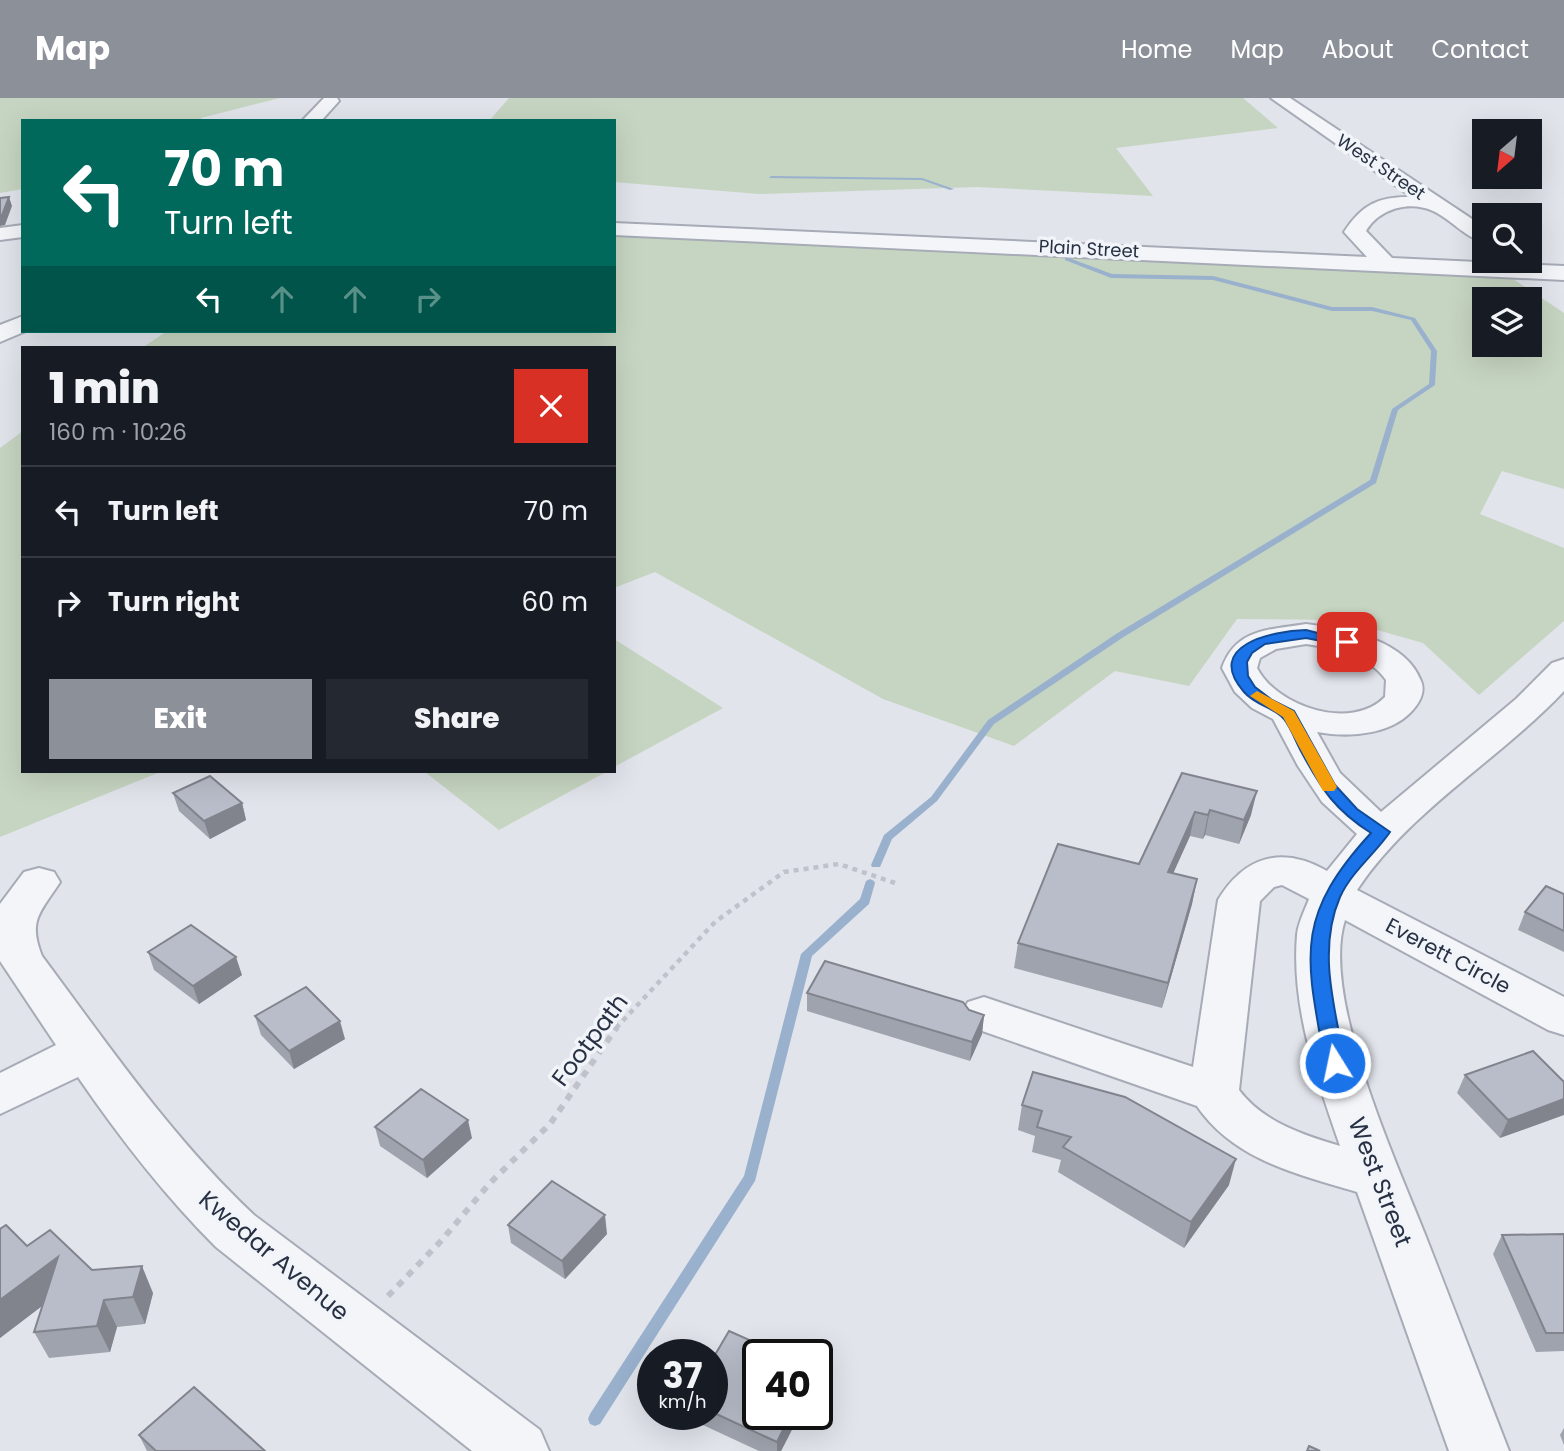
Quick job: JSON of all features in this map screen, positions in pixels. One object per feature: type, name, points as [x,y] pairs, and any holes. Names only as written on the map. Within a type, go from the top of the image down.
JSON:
[{"type":"street","name":"West Street","points":[[1279,98],[1472,228]]},
{"type":"street","points":[[312,119],[331,101]]},
{"type":"street","points":[[1384,263],[1355,232],[1363,216],[1373,206],[1390,203],[1436,204]]},
{"type":"street","name":"Plain Street","points":[[616,229],[1472,265]]},
{"type":"street","points":[[0,234],[21,232]]},
{"type":"street","name":"Plain Street","points":[[1542,268],[1564,273]]},
{"type":"street","points":[[1540,273],[1564,289]]},
{"type":"street","points":[[0,335],[21,324]]},
{"type":"street","name":"West Street","points":[[1479,1451],[1335,1063],[1321,986],[1319,933],[1332,895],[1353,863],[1382,832],[1529,707],[1564,670]]},
{"type":"street","points":[[1289,714],[1328,787],[1351,812],[1382,832]]},
{"type":"street","name":"Everett Circle","points":[[1214,1093],[1239,901],[1248,884],[1259,875],[1275,870],[1313,880],[1332,895],[1564,1018]]},
{"type":"street","name":"Kwedar Avenue","points":[[39,882],[20,904],[12,919],[11,937],[22,961],[142,1130],[200,1197],[235,1231],[519,1451]]},
{"type":"street","points":[[985,1014],[1214,1093],[1223,1110],[1240,1126],[1265,1140],[1378,1178]]},
{"type":"street","points":[[0,1095],[86,1051]]},
{"type":"path","name":"Footpath","points":[[358,1326],[441,1241],[490,1183],[550,1124],[616,1028],[715,922],[784,872],[839,864],[895,883]]},
{"type":"green space","points":[[0,98],[280,98],[202,119],[21,119],[21,189],[0,193]]},
{"type":"green space","points":[[509,98],[1243,98],[1278,128],[1116,148],[1153,196],[977,187],[759,194],[616,182],[616,119],[491,119]]},
{"type":"green space","points":[[616,235],[1130,258],[1513,279],[1525,287],[1472,287],[1472,357],[1542,357],[1542,298],[1564,313],[1564,489],[1502,471],[1480,514],[1564,548],[1564,621],[1479,695],[1423,643],[1342,620],[1237,619],[1189,686],[1115,671],[1014,746],[883,699],[655,572],[616,587],[616,346],[145,346],[164,333],[616,333]]},
{"type":"green space","points":[[21,432],[21,773],[158,773],[0,837],[0,448]]},
{"type":"green space","points":[[616,640],[723,708],[616,766]]},
{"type":"green space","points":[[426,773],[604,773],[499,830]]},
{"type":"building","points":[[9,197],[2,215],[0,216],[0,198]]},
{"type":"building","points":[[1182,773],[1257,791],[1244,820],[1210,810],[1208,815],[1195,812],[1168,872],[1197,879],[1168,983],[1018,943],[1058,844],[1139,864]]},
{"type":"building","points":[[210,776],[242,803],[204,821],[173,793]]},
{"type":"building","points":[[1546,886],[1564,894],[1564,931],[1525,912]]},
{"type":"building","points":[[191,925],[236,957],[193,986],[148,952]]},
{"type":"building","points":[[825,961],[963,1002],[969,1010],[984,1015],[972,1042],[807,993]]},
{"type":"building","points":[[306,987],[340,1021],[289,1051],[255,1016]]},
{"type":"building","points":[[1533,1051],[1564,1082],[1564,1099],[1508,1120],[1465,1075]]},
{"type":"building","points":[[1033,1072],[1125,1097],[1236,1159],[1191,1222],[1063,1147],[1071,1137],[1037,1127],[1042,1111],[1022,1105]]},
{"type":"building","points":[[421,1089],[468,1120],[423,1160],[375,1127]]},
{"type":"building","points":[[552,1181],[605,1215],[562,1261],[508,1225]]},
{"type":"building","points":[[6,1225],[27,1246],[50,1230],[92,1270],[142,1266],[133,1297],[104,1300],[97,1326],[34,1332],[58,1257],[0,1300],[0,1229]]},
{"type":"building","points":[[1564,1234],[1564,1333],[1546,1333],[1502,1235]]},
{"type":"building","points":[[729,1331],[747,1339],[742,1339],[742,1426],[728,1419],[728,1339],[724,1339]]},
{"type":"building","points":[[194,1387],[265,1451],[156,1451],[139,1435]]},
{"type":"building","points":[[751,1430],[783,1430],[777,1442]]},
{"type":"building","points":[[1309,1446],[1320,1451],[1307,1451]]},
{"type":"waterway","points":[[771,177],[922,179],[952,189]]},
{"type":"waterway","points":[[876,865],[888,837],[934,799],[991,722],[1119,636],[1373,481],[1395,409],[1432,385],[1434,351],[1413,319],[1372,309],[1332,309],[1213,278],[1111,276],[1067,259]]},
{"type":"waterway","points":[[595,1419],[750,1177],[807,954],[865,901],[870,883]]},
{"type":"slow traffic","points":[[1257,696],[1289,714],[1329,787]]},
{"type":"route","points":[[1335,1063],[1321,986],[1319,933],[1332,895],[1353,863],[1382,832],[1351,812],[1328,787],[1289,714],[1266,703],[1250,690],[1241,676],[1240,662],[1246,650],[1260,641],[1280,635],[1306,634],[1333,637],[1347,642]]}]
